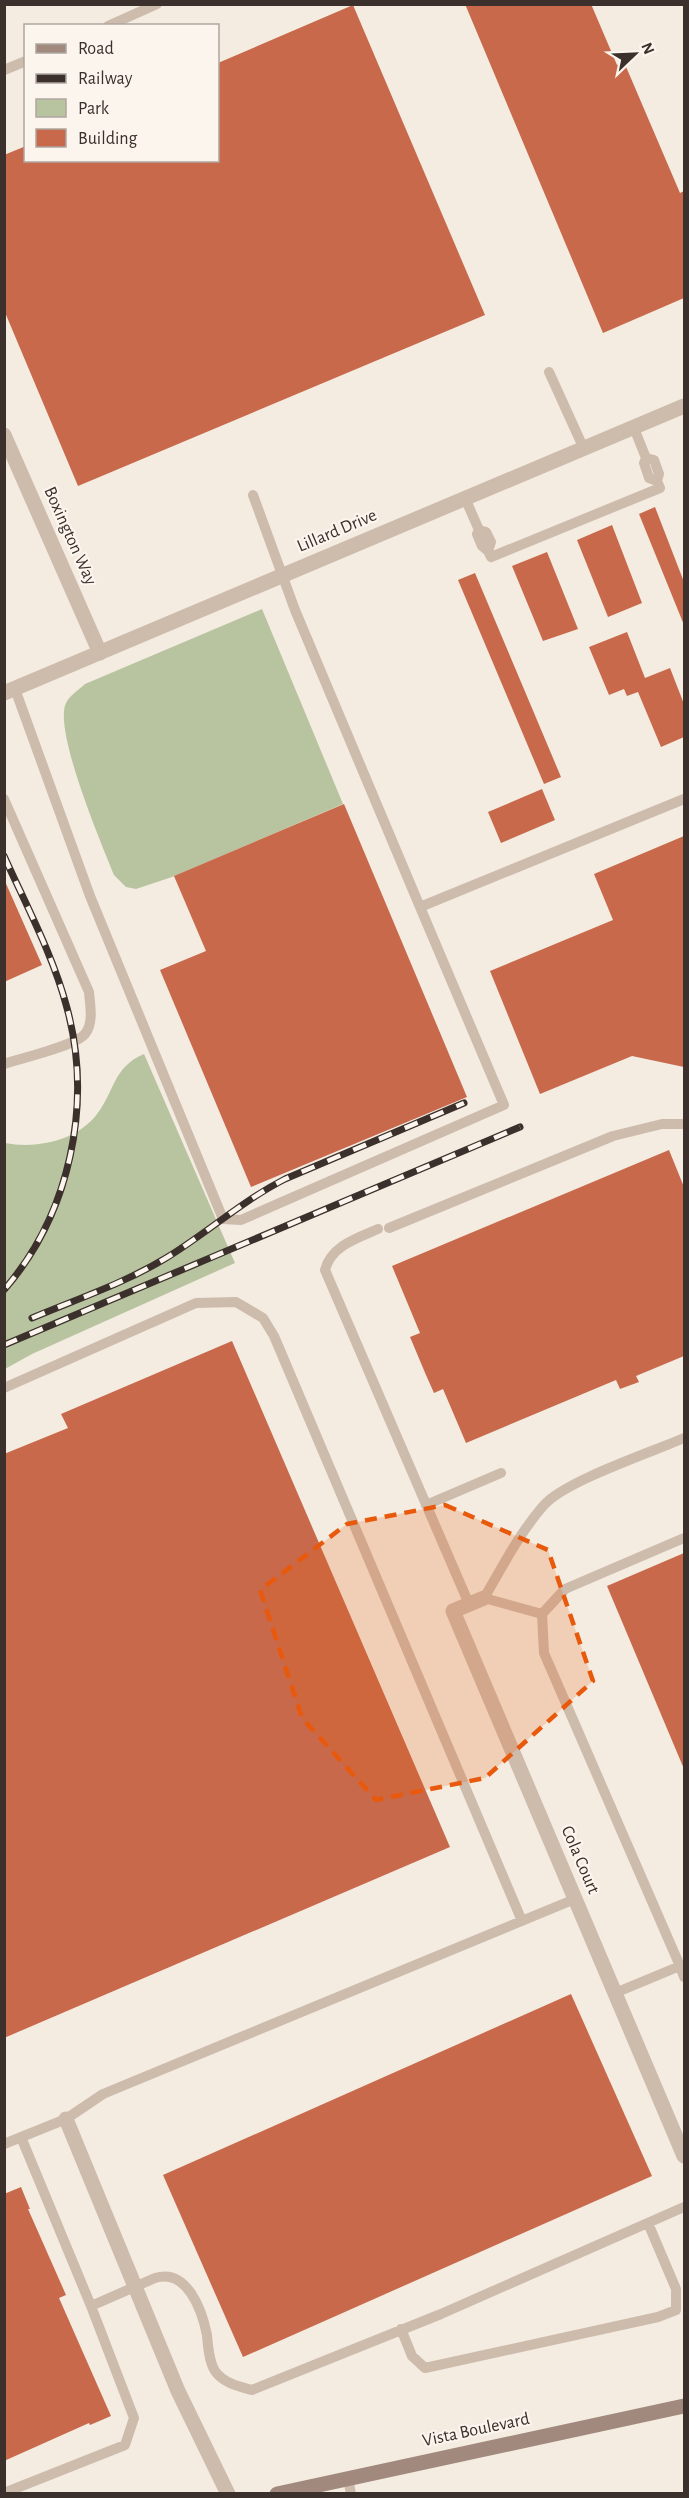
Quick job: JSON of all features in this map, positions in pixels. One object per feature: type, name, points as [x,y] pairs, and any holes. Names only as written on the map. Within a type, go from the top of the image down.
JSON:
[{"type":"main road","name":"Vista Boulevard","points":[[277,2493],[684,2406]]},
{"type":"street","name":"Lillard Drive","points":[[10,691],[684,406]]},
{"type":"street","name":"Boxington Way","points":[[4,435],[100,653]]},
{"type":"street","points":[[469,1604],[484,1598]]},
{"type":"street","name":"Cola Court","points":[[469,1604],[453,1611],[684,2156]]},
{"type":"street","points":[[66,2119],[178,2391],[228,2493]]},
{"type":"lane","points":[[112,24],[157,4]]},
{"type":"lane","points":[[4,70],[24,62]]},
{"type":"lane","points":[[549,372],[584,449]]},
{"type":"lane","points":[[465,498],[479,530],[477,534],[482,546],[491,557],[660,488],[657,480],[649,478],[644,463],[646,458],[634,428]]},
{"type":"lane","points":[[10,691],[82,877],[223,1219],[241,1220],[504,1105],[295,610],[253,495]]},
{"type":"lane","points":[[4,799],[89,992],[91,1018],[86,1034],[74,1043],[4,1064]]},
{"type":"lane","points":[[420,907],[684,799]]},
{"type":"lane","points":[[469,1604],[325,1270],[328,1258],[340,1247],[384,1228],[614,1136],[662,1124],[684,1124]]},
{"type":"lane","points":[[4,1388],[196,1303],[236,1302],[263,1318],[274,1336],[522,1921]]},
{"type":"lane","points":[[542,1614],[484,1598],[513,1549],[545,1504],[563,1489],[684,1438]]},
{"type":"lane","points":[[426,1505],[501,1473]]},
{"type":"lane","points":[[684,1538],[565,1589],[542,1614],[544,1653],[684,1977]]},
{"type":"lane","points":[[4,2144],[66,2119],[104,2094],[575,1899]]},
{"type":"lane","points":[[615,1993],[680,1966]]},
{"type":"lane","points":[[4,2493],[125,2445],[134,2418],[91,2306],[21,2138]]},
{"type":"lane","points":[[91,2306],[165,2275],[175,2277],[188,2288],[199,2310],[215,2372],[234,2386],[252,2390],[684,2208]]},
{"type":"lane","points":[[401,2329],[412,2356],[425,2368],[658,2317],[676,2310],[676,2289],[648,2223]]},
{"type":"lane","points":[[348,2478],[351,2493]]},
{"type":"highlighted area","points":[[445,1505],[548,1550],[593,1681],[485,1778],[376,1800],[302,1718],[260,1590],[347,1524]]},
{"type":"green space","points":[[262,609],[343,804],[172,877],[136,889],[126,887],[114,875],[72,761],[66,737],[64,717],[66,703],[85,684]]},
{"type":"green space","points":[[144,1054],[235,1263],[32,1354],[5,1369],[5,1143],[42,1144],[79,1131],[97,1114],[120,1073],[134,1059]]},
{"type":"building","points":[[465,4],[591,4],[617,65],[624,62],[680,193],[684,191],[684,298],[603,333]]},
{"type":"building","points":[[353,5],[485,315],[78,486],[4,310],[4,155],[24,147],[24,162],[219,162],[219,63]]},
{"type":"building","points":[[655,507],[684,582],[684,625],[639,514]]},
{"type":"building","points":[[612,525],[642,603],[608,617],[577,540]]},
{"type":"building","points":[[547,552],[578,629],[543,641],[512,566]]},
{"type":"building","points":[[475,573],[561,777],[544,784],[458,580]]},
{"type":"building","points":[[627,632],[645,678],[670,668],[684,704],[684,737],[661,747],[638,692],[627,696],[624,689],[609,695],[589,647]]},
{"type":"building","points":[[542,789],[555,820],[501,843],[488,812]]},
{"type":"building","points":[[344,804],[467,1097],[251,1187],[160,970],[206,951],[174,876]]},
{"type":"building","points":[[684,836],[684,1067],[632,1056],[540,1094],[490,971],[613,920],[594,874]]},
{"type":"building","points":[[4,879],[42,965],[4,982]]},
{"type":"building","points":[[669,1150],[684,1187],[684,1356],[636,1376],[639,1382],[620,1389],[616,1380],[466,1443],[443,1389],[434,1393],[410,1337],[420,1333],[392,1266]]},
{"type":"building","points":[[232,1341],[450,1847],[4,2038],[4,1454],[68,1428],[61,1414]]},
{"type":"building","points":[[684,1553],[684,1769],[607,1586]]},
{"type":"building","points":[[571,1994],[652,2176],[243,2357],[163,2175]]},
{"type":"building","points":[[21,2187],[30,2209],[28,2209],[66,2295],[59,2298],[111,2416],[90,2425],[89,2423],[4,2461],[4,2194]]},
{"type":"railway","points":[[4,856],[38,930],[61,988],[74,1045],[77,1082],[76,1119],[70,1156],[60,1193],[27,1260],[4,1290]]},
{"type":"railway","points":[[32,1318],[150,1267],[254,1197],[285,1179],[464,1103]]},
{"type":"railway","points":[[4,1345],[520,1127]]}]
